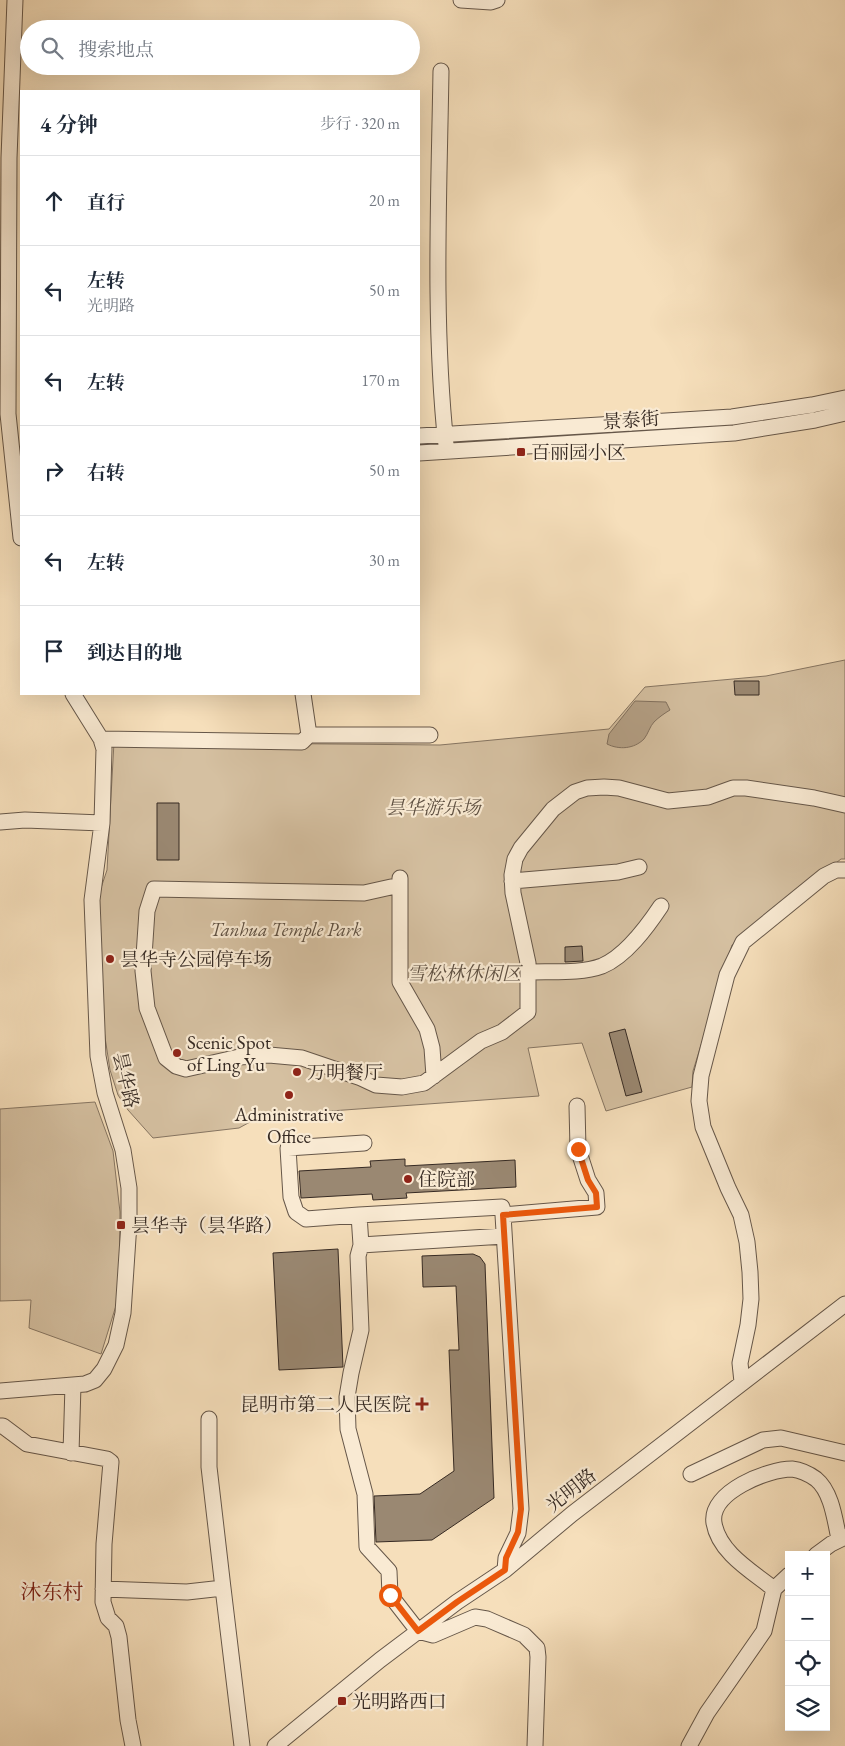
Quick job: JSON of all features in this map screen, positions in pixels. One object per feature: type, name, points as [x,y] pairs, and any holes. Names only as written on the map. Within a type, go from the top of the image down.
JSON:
[{"type":"street","points":[[15,0],[5,134],[8,414],[12,476],[20,531]]},
{"type":"street","points":[[462,0],[491,2],[497,0]]},
{"type":"street","points":[[441,71],[438,253],[440,353],[447,451]]},
{"type":"street","name":"景泰街","points":[[420,436],[732,417],[845,398]]},
{"type":"street","name":"景泰街","points":[[420,452],[734,433],[815,420],[845,413]]},
{"type":"street","name":"昙华路","points":[[0,1391],[85,1384],[95,1380],[104,1369],[116,1345],[123,1313],[129,1223],[129,1188],[117,1127],[105,1093],[98,1056],[92,900],[102,823],[105,760],[101,739],[74,695]]},
{"type":"street","points":[[303,695],[309,735]]},
{"type":"street","points":[[101,739],[302,742],[309,735],[430,735]]},
{"type":"street","points":[[434,1076],[432,1048],[427,1028],[400,982],[400,882],[391,887],[364,893],[154,889],[147,911],[143,971],[147,1008],[166,1058],[176,1066],[186,1069],[239,1057],[270,1055],[302,1058],[362,1078],[376,1085],[402,1087],[424,1083],[434,1076],[481,1041],[502,1032],[528,1012],[529,972],[513,893],[512,881],[515,859],[521,848],[553,809],[575,792],[587,788],[619,788],[668,801],[708,797],[733,788],[746,788],[814,798],[845,805]]},
{"type":"street","points":[[0,822],[25,820],[102,823]]},
{"type":"street","points":[[512,881],[618,872],[639,867]]},
{"type":"street","points":[[742,1382],[740,1363],[751,1299],[747,1242],[741,1216],[703,1127],[699,1101],[701,1076],[727,975],[743,942],[824,876],[836,870],[845,870]]},
{"type":"street","points":[[529,972],[584,970],[602,965],[623,951],[635,940],[647,927],[661,906]]},
{"type":"street","points":[[503,1215],[597,1207],[596,1193],[588,1180],[578,1149],[577,1106]]},
{"type":"street","points":[[364,1143],[288,1148],[290,1197],[296,1212],[306,1219],[502,1207],[521,1509],[518,1532],[506,1558],[505,1570]]},
{"type":"street","points":[[359,1215],[361,1245],[358,1256],[362,1330],[347,1397],[348,1429],[365,1494],[367,1547],[389,1572],[390,1595],[418,1631],[433,1635],[475,1617],[487,1619],[514,1630],[532,1641],[537,1648],[538,1657],[536,1746]]},
{"type":"street","points":[[361,1245],[504,1236]]},
{"type":"street","name":"光明路","points":[[275,1746],[380,1660],[457,1602],[505,1570],[572,1514],[845,1304]]},
{"type":"street","points":[[71,1453],[73,1385]]},
{"type":"street","points":[[208,1419],[209,1467],[242,1746]]},
{"type":"street","points":[[0,1426],[3,1426],[27,1444],[107,1459],[111,1462],[104,1544],[103,1602],[108,1618],[116,1626],[119,1636],[128,1720],[133,1746]]},
{"type":"street","points":[[691,1474],[763,1440],[781,1438],[845,1453]]},
{"type":"street","points":[[774,1589],[735,1558],[721,1541],[713,1522],[714,1514],[729,1491],[771,1472],[792,1469],[804,1472],[818,1480],[826,1492],[842,1538],[822,1551]]},
{"type":"street","points":[[689,1746],[707,1713],[764,1631],[774,1589],[785,1579]]},
{"type":"street","points":[[103,1589],[188,1592],[223,1588]]},
{"type":"green space","name":"Tanhua Temple Park","points":[[845,660],[845,859],[841,859],[732,945],[693,1071],[692,1087],[606,1111],[582,1043],[528,1048],[539,1096],[261,1116],[239,1128],[153,1138],[128,1110],[118,1095],[110,1070],[103,1024],[99,894],[107,870],[114,742],[440,745],[609,729],[645,687],[766,676]]},
{"type":"green space","points":[[95,1102],[113,1151],[120,1212],[119,1296],[101,1354],[29,1328],[31,1300],[0,1301],[0,1109]]},
{"type":"shaded area","points":[[635,701],[666,702],[670,710],[654,722],[644,739],[636,745],[621,748],[607,744],[609,734]]},
{"type":"building","points":[[734,681],[759,681],[759,695],[735,695]]},
{"type":"building","points":[[157,803],[179,803],[179,860],[157,860]]},
{"type":"building","points":[[582,946],[583,961],[565,962],[565,947]]},
{"type":"building","points":[[625,1029],[642,1092],[626,1096],[609,1033]]},
{"type":"building","name":"住院部","points":[[405,1159],[405,1166],[515,1160],[516,1187],[406,1193],[407,1198],[373,1200],[372,1194],[301,1198],[299,1171],[371,1167],[370,1161]]},
{"type":"building","points":[[338,1249],[343,1367],[279,1370],[273,1253]]},
{"type":"building","points":[[473,1254],[480,1257],[485,1264],[494,1498],[432,1540],[376,1542],[374,1496],[420,1494],[454,1471],[449,1350],[459,1350],[456,1286],[423,1287],[422,1256]]},
{"type":"place","name":"百丽园小区","points":[[521,452]]},
{"type":"place","name":"昙华寺公园停车场","points":[[110,959]]},
{"type":"place","name":"Scenic Spot of Ling Yu","points":[[177,1053]]},
{"type":"place","name":"万明餐厅","points":[[297,1072]]},
{"type":"place","name":"Administrative Office","points":[[289,1095]]},
{"type":"place","name":"住院部","points":[[408,1179]]},
{"type":"place","name":"昙华寺（昙华路）","points":[[121,1225]]},
{"type":"place","name":"昆明市第二人民医院","points":[[422,1404]]},
{"type":"place","name":"光明路西口","points":[[342,1701]]},
{"type":"district","name":"沐东村","points":[[52,1591]]},
{"type":"route","points":[[390,1595],[418,1631],[505,1570],[506,1558],[518,1532],[521,1509],[503,1215],[597,1207],[596,1193],[588,1180],[578,1149]]},
{"type":"park label","name":"昙华游乐场","points":[[433,807]]},
{"type":"park label","name":"雪松林休闲区","points":[[464,973]]}]
